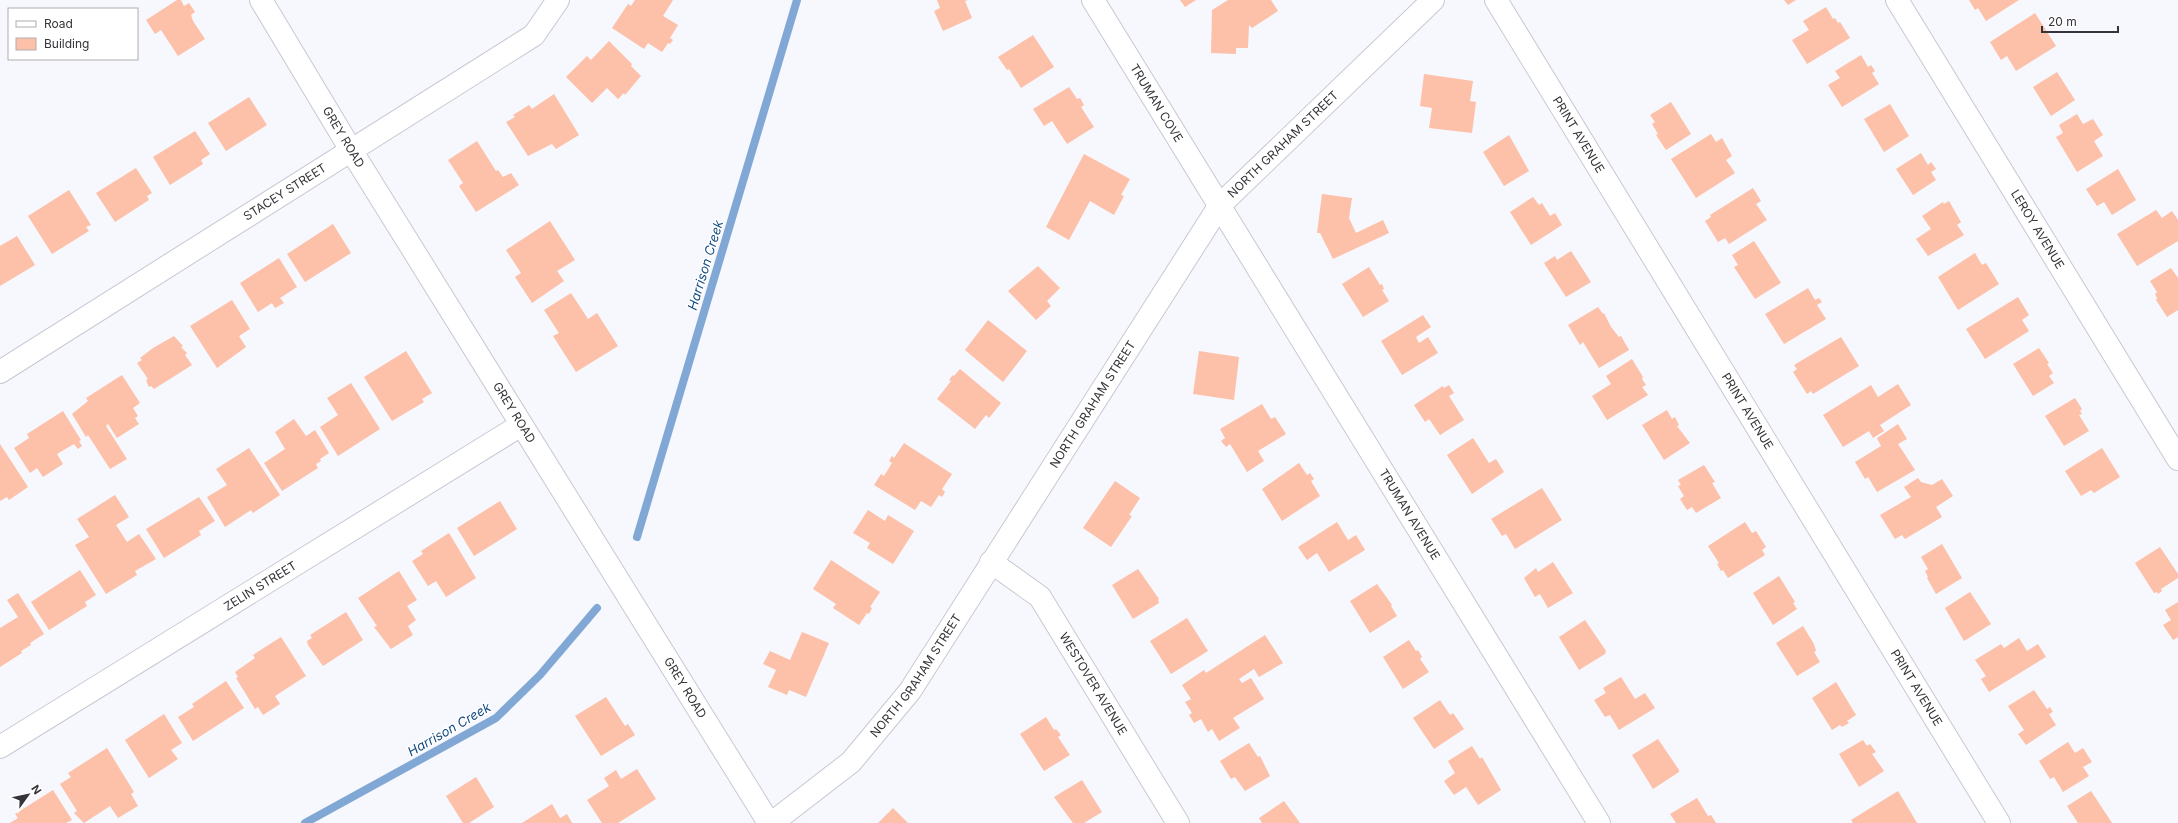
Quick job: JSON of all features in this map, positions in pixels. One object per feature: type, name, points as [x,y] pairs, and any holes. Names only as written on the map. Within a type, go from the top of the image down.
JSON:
[{"type":"street","name":"GREY ROAD","points":[[261,0],[351,150],[581,522],[771,823]]},
{"type":"street","name":"STACEY STREET","points":[[0,372],[534,35],[558,0]]},
{"type":"street","name":"TRUMAN COVE","points":[[1093,0],[1220,205]]},
{"type":"street","name":"NORTH GRAHAM STREET","points":[[771,823],[856,756],[910,691],[1220,205],[1433,0]]},
{"type":"street","name":"PRINT AVENUE","points":[[1496,0],[1999,823]]},
{"type":"street","name":"LEROY AVENUE","points":[[1897,0],[2178,459]]},
{"type":"street","name":"TRUMAN AVENUE","points":[[1220,205],[1599,823]]},
{"type":"street","name":"ZELIN STREET","points":[[0,747],[521,425]]},
{"type":"street","name":"WESTOVER AVENUE","points":[[991,562],[1040,597],[1178,823]]},
{"type":"building","points":[[177,0],[181,0],[184,6],[189,3],[195,12],[191,15],[193,21],[205,39],[178,56],[161,30],[155,34],[146,20]]},
{"type":"building","points":[[635,0],[673,0],[663,16],[678,25],[670,38],[673,40],[670,44],[668,43],[662,52],[648,43],[644,49],[612,28],[628,4],[631,6]]},
{"type":"building","points":[[937,0],[968,0],[965,1],[972,18],[943,31],[934,11],[940,8]]},
{"type":"building","points":[[1180,0],[1196,0],[1185,7]]},
{"type":"building","points":[[1228,0],[1271,0],[1278,11],[1252,28],[1249,25],[1248,48],[1236,48],[1236,54],[1211,53],[1212,10]]},
{"type":"building","points":[[1784,0],[1796,0],[1788,5]]},
{"type":"building","points":[[1969,0],[2019,0],[1986,21],[1978,8],[1975,10]]},
{"type":"building","points":[[1826,7],[1833,19],[1835,18],[1838,23],[1840,22],[1850,38],[1807,64],[1792,40],[1809,30],[1803,21]]},
{"type":"building","points":[[2035,13],[2056,46],[2016,71],[2007,56],[2001,60],[1990,42]]},
{"type":"building","points":[[1033,35],[1054,67],[1021,88],[1009,69],[1007,70],[998,57]]},
{"type":"building","points":[[609,41],[632,64],[631,66],[641,76],[625,95],[624,93],[618,99],[607,88],[592,103],[566,77],[587,56],[591,60]]},
{"type":"building","points":[[1861,55],[1868,67],[1871,65],[1875,71],[1872,73],[1879,84],[1842,107],[1828,85],[1840,78],[1835,71]]},
{"type":"building","points":[[2057,72],[2075,100],[2051,116],[2033,87]]},
{"type":"building","points":[[1424,74],[1473,81],[1470,101],[1476,102],[1472,133],[1429,128],[1432,108],[1420,106]]},
{"type":"building","points":[[1069,87],[1077,99],[1080,98],[1084,105],[1081,107],[1094,127],[1067,144],[1052,121],[1044,126],[1033,109]]},
{"type":"building","points":[[554,94],[579,135],[556,149],[552,144],[528,156],[506,122],[515,117],[513,115],[529,105],[532,109]]},
{"type":"building","points":[[249,97],[267,125],[226,151],[208,123]]},
{"type":"building","points":[[1671,102],[1691,134],[1666,150],[1656,135],[1658,134],[1652,124],[1655,122],[1650,115]]},
{"type":"building","points":[[1890,104],[1909,136],[1884,152],[1864,119]]},
{"type":"building","points":[[2077,114],[2083,124],[2093,119],[2103,135],[2094,141],[2103,156],[2077,172],[2056,137],[2063,133],[2059,125]]},
{"type":"building","points":[[195,131],[210,154],[201,160],[203,164],[170,185],[153,157]]},
{"type":"building","points":[[1711,134],[1716,142],[1722,138],[1732,156],[1726,160],[1735,173],[1696,198],[1671,159]]},
{"type":"building","points":[[1509,135],[1529,171],[1504,186],[1483,152]]},
{"type":"building","points":[[477,141],[496,171],[498,170],[503,177],[511,173],[519,185],[476,212],[459,186],[463,183],[448,160]]},
{"type":"building","points":[[1921,153],[1928,165],[1931,162],[1936,169],[1931,172],[1936,180],[1913,195],[1896,169]]},
{"type":"building","points":[[1084,154],[1130,179],[1121,195],[1124,196],[1114,215],[1090,201],[1069,240],[1046,227]]},
{"type":"building","points":[[136,168],[152,193],[147,196],[149,200],[115,222],[96,193]]},
{"type":"building","points":[[2118,169],[2136,200],[2112,215],[2104,202],[2097,206],[2086,189]]},
{"type":"building","points":[[1753,188],[1761,201],[1756,204],[1767,220],[1729,244],[1725,238],[1718,242],[1705,221],[1711,217],[1710,215]]},
{"type":"building","points":[[69,190],[91,225],[86,227],[89,231],[52,254],[28,216]]},
{"type":"building","points":[[1322,194],[1352,198],[1349,218],[1356,233],[1383,220],[1389,233],[1333,259],[1320,233],[1317,233]]},
{"type":"building","points":[[1533,197],[1539,205],[1542,203],[1550,216],[1555,213],[1562,225],[1531,245],[1510,212]]},
{"type":"building","points":[[1949,201],[1961,222],[1957,225],[1964,235],[1928,256],[1916,239],[1931,229],[1922,216],[1943,202],[1944,204]]},
{"type":"building","points":[[2156,210],[2162,218],[2172,211],[2178,220],[2178,241],[2137,266],[2117,234]]},
{"type":"building","points":[[550,221],[575,260],[557,271],[564,281],[532,303],[515,277],[521,273],[506,250]]},
{"type":"building","points":[[333,224],[351,253],[305,282],[287,254]]},
{"type":"building","points":[[17,236],[35,265],[0,286],[0,246]]},
{"type":"building","points":[[1754,241],[1781,283],[1755,299],[1734,267],[1738,265],[1732,255]]},
{"type":"building","points":[[1571,251],[1591,282],[1566,297],[1544,263],[1555,256],[1557,260]]},
{"type":"building","points":[[1975,253],[1982,265],[1986,263],[1999,284],[1958,310],[1938,277]]},
{"type":"building","points":[[279,258],[297,287],[280,298],[284,303],[275,308],[272,303],[258,312],[240,283]]},
{"type":"building","points":[[1038,266],[1060,288],[1047,301],[1051,306],[1036,320],[1008,291]]},
{"type":"building","points":[[1369,267],[1380,285],[1382,284],[1384,289],[1382,290],[1389,301],[1363,317],[1342,284]]},
{"type":"building","points":[[2171,268],[2178,278],[2178,310],[2167,317],[2156,300],[2157,298],[2155,294],[2157,292],[2150,281]]},
{"type":"building","points":[[1808,288],[1815,300],[1819,298],[1822,302],[1817,305],[1826,319],[1784,344],[1765,314]]},
{"type":"building","points":[[571,293],[588,319],[597,313],[618,346],[576,372],[553,336],[559,333],[544,310]]},
{"type":"building","points":[[2018,297],[2029,315],[2022,320],[2029,331],[1985,359],[1966,329]]},
{"type":"building","points":[[232,300],[250,329],[239,336],[246,347],[217,368],[190,326]]},
{"type":"building","points":[[1598,307],[1603,314],[1604,313],[1611,327],[1619,337],[1621,336],[1629,350],[1599,368],[1583,342],[1580,345],[1568,325]]},
{"type":"building","points":[[1423,315],[1431,327],[1416,337],[1419,343],[1428,337],[1438,353],[1402,375],[1381,341]]},
{"type":"building","points":[[988,320],[1027,351],[1003,382],[965,350]]},
{"type":"building","points":[[174,336],[183,346],[181,347],[187,353],[185,355],[192,365],[154,389],[151,386],[149,387],[146,380],[148,379],[137,363],[142,360],[140,358],[153,348]]},
{"type":"building","points":[[1841,337],[1859,366],[1813,394],[1811,391],[1807,394],[1793,372],[1797,369],[1794,365]]},
{"type":"building","points":[[2039,348],[2049,363],[2047,364],[2053,373],[2049,376],[2054,383],[2033,396],[2013,364]]},
{"type":"building","points":[[406,351],[432,393],[422,399],[424,402],[392,421],[364,377]]},
{"type":"building","points":[[1199,351],[1239,357],[1234,400],[1193,394]]},
{"type":"building","points":[[1632,359],[1643,377],[1642,379],[1646,385],[1642,387],[1648,395],[1607,420],[1592,396],[1611,384],[1606,376]]},
{"type":"building","points":[[960,369],[1001,403],[989,418],[986,415],[975,429],[937,399],[951,381],[949,380]]},
{"type":"building","points":[[122,375],[140,403],[133,408],[138,416],[135,418],[139,424],[117,438],[108,424],[106,426],[127,459],[110,469],[88,435],[86,437],[72,414],[88,401],[86,398]]},
{"type":"building","points":[[351,383],[380,429],[338,456],[320,427],[338,415],[327,398]]},
{"type":"building","points":[[1898,384],[1911,405],[1880,425],[1884,431],[1873,438],[1869,431],[1843,447],[1823,415],[1871,385],[1878,397]]},
{"type":"building","points":[[1449,385],[1454,393],[1449,396],[1464,420],[1440,435],[1429,419],[1425,422],[1414,405],[1443,386],[1444,388]]},
{"type":"building","points":[[2075,398],[2082,409],[2080,411],[2082,414],[2079,415],[2089,431],[2064,446],[2045,416]]},
{"type":"building","points":[[1262,404],[1271,419],[1275,417],[1286,434],[1258,451],[1264,461],[1247,472],[1230,444],[1226,447],[1221,441],[1225,438],[1220,429]]},
{"type":"building","points":[[1667,410],[1672,419],[1675,417],[1679,425],[1677,426],[1690,443],[1664,460],[1642,425]]},
{"type":"building","points":[[63,411],[81,440],[79,441],[82,446],[78,449],[74,444],[57,454],[63,464],[43,477],[37,468],[30,473],[14,448],[29,438],[27,434]]},
{"type":"building","points":[[294,419],[306,436],[315,430],[329,453],[320,459],[321,461],[316,464],[318,468],[282,491],[264,463],[285,449],[275,432]]},
{"type":"building","points":[[1898,424],[1907,439],[1898,444],[1915,470],[1877,492],[1868,477],[1865,479],[1855,462],[1881,446],[1877,438]]},
{"type":"building","points":[[1473,438],[1489,463],[1496,459],[1504,472],[1472,494],[1447,455]]},
{"type":"building","points":[[904,443],[952,474],[942,489],[945,492],[942,497],[939,495],[931,507],[921,501],[915,510],[874,485],[881,474],[884,476],[892,463],[889,461],[892,456],[894,458]]},
{"type":"building","points":[[0,444],[28,487],[9,500],[7,497],[0,501]]},
{"type":"building","points":[[249,448],[280,495],[253,513],[251,510],[225,527],[207,497],[227,485],[216,469]]},
{"type":"building","points":[[2102,448],[2120,477],[2094,493],[2091,490],[2081,496],[2065,471]]},
{"type":"building","points":[[1299,463],[1307,475],[1310,473],[1314,479],[1311,481],[1320,496],[1282,521],[1262,489]]},
{"type":"building","points":[[1704,465],[1715,482],[1712,483],[1721,498],[1696,513],[1692,507],[1687,510],[1680,499],[1684,496],[1678,486],[1681,485],[1678,480]]},
{"type":"building","points":[[1918,478],[1921,482],[1932,485],[1942,479],[1953,496],[1936,507],[1942,517],[1905,539],[1902,535],[1895,539],[1880,515],[1911,497],[1904,487]]},
{"type":"building","points":[[1115,481],[1140,498],[1129,515],[1132,516],[1111,547],[1083,528]]},
{"type":"building","points":[[1542,488],[1562,520],[1515,549],[1506,534],[1502,536],[1491,519]]},
{"type":"building","points":[[115,495],[129,517],[116,525],[127,542],[139,534],[156,559],[135,571],[137,575],[106,594],[75,545],[89,537],[77,519]]},
{"type":"building","points":[[199,497],[215,521],[199,531],[201,535],[164,558],[146,529]]},
{"type":"building","points":[[500,501],[517,529],[474,556],[457,528]]},
{"type":"building","points":[[868,510],[885,521],[888,515],[914,531],[893,564],[867,548],[870,543],[853,533]]},
{"type":"building","points":[[1337,522],[1348,540],[1356,535],[1365,550],[1329,572],[1317,553],[1307,560],[1298,547]]},
{"type":"building","points":[[1745,522],[1752,533],[1756,531],[1766,547],[1762,550],[1765,555],[1728,578],[1723,570],[1721,571],[1717,564],[1719,563],[1708,546]]},
{"type":"building","points":[[449,533],[476,578],[446,597],[436,581],[428,586],[412,561],[423,554],[421,551]]},
{"type":"building","points":[[1942,544],[1962,578],[1936,594],[1927,578],[1928,577],[1925,571],[1928,569],[1921,557]]},
{"type":"building","points":[[2160,547],[2178,574],[2178,578],[2161,589],[2162,591],[2158,594],[2157,592],[2154,593],[2135,563]]},
{"type":"building","points":[[831,560],[880,592],[870,607],[872,608],[869,614],[867,613],[859,625],[833,608],[836,604],[813,589]]},
{"type":"building","points":[[1553,562],[1573,593],[1548,608],[1540,594],[1535,597],[1524,578],[1536,568],[1538,572]]},
{"type":"building","points":[[1138,569],[1159,599],[1159,603],[1133,619],[1112,585]]},
{"type":"building","points":[[80,570],[96,595],[85,602],[87,606],[49,630],[31,602]]},
{"type":"building","points":[[399,571],[417,600],[407,606],[416,620],[408,626],[413,635],[391,649],[374,627],[377,626],[358,598]]},
{"type":"building","points":[[1779,576],[1795,602],[1793,603],[1797,609],[1773,625],[1753,593]]},
{"type":"building","points":[[1377,584],[1392,605],[1391,606],[1397,616],[1370,633],[1350,601]]},
{"type":"building","points":[[1970,592],[1991,624],[1964,641],[1945,608]]},
{"type":"building","points":[[18,593],[44,634],[30,643],[31,645],[21,651],[22,653],[0,667],[0,628],[18,617],[7,600]]},
{"type":"building","points":[[2178,602],[2178,637],[2173,640],[2163,625],[2171,620],[2165,610]]},
{"type":"building","points":[[346,612],[363,640],[323,666],[308,645],[307,641],[312,638],[310,635]]},
{"type":"building","points":[[1187,618],[1208,651],[1171,674],[1150,641]]},
{"type":"building","points":[[1585,620],[1606,651],[1605,654],[1579,670],[1559,637]]},
{"type":"building","points":[[1803,626],[1814,644],[1816,651],[1814,652],[1820,662],[1797,676],[1776,643]]},
{"type":"building","points":[[802,632],[829,643],[806,697],[789,690],[787,695],[768,687],[776,670],[763,664],[770,651],[790,660]]},
{"type":"building","points":[[1265,635],[1283,663],[1259,677],[1254,669],[1239,679],[1242,683],[1251,678],[1264,699],[1233,718],[1240,728],[1219,741],[1212,729],[1208,732],[1201,719],[1194,723],[1189,715],[1192,713],[1185,702],[1191,699],[1182,685],[1204,670],[1206,673]]},
{"type":"building","points":[[281,637],[306,676],[275,696],[280,704],[263,715],[258,707],[255,709],[236,678],[238,677],[235,672],[255,658],[253,655]]},
{"type":"building","points":[[2019,638],[2027,651],[2038,644],[2046,657],[1989,692],[1981,679],[1986,676],[1975,660],[2001,644],[2004,648]]},
{"type":"building","points":[[1409,640],[1416,651],[1418,650],[1422,657],[1420,659],[1429,672],[1403,689],[1383,657]]},
{"type":"building","points":[[1621,677],[1635,699],[1645,693],[1655,708],[1619,730],[1610,715],[1605,717],[1594,700],[1606,693],[1603,688]]},
{"type":"building","points":[[226,681],[244,708],[193,741],[178,717],[194,707],[192,704]]},
{"type":"building","points":[[1836,682],[1856,715],[1847,721],[1849,723],[1842,727],[1840,725],[1832,730],[1812,698]]},
{"type":"building","points":[[2034,690],[2047,709],[2050,707],[2053,712],[2049,714],[2056,725],[2026,745],[2018,734],[2024,730],[2008,706]]},
{"type":"building","points":[[606,697],[625,726],[628,724],[635,735],[601,756],[575,716]]},
{"type":"building","points":[[1440,700],[1450,715],[1453,713],[1464,729],[1434,749],[1413,718]]},
{"type":"building","points":[[164,714],[182,743],[171,750],[178,759],[149,778],[125,740]]},
{"type":"building","points":[[1046,717],[1054,730],[1056,729],[1061,735],[1058,737],[1070,755],[1044,771],[1020,734]]},
{"type":"building","points":[[1658,739],[1679,772],[1653,789],[1632,755]]},
{"type":"building","points":[[1863,740],[1867,746],[1870,744],[1876,752],[1872,754],[1884,771],[1859,787],[1839,754]]},
{"type":"building","points":[[2068,742],[2075,753],[2083,748],[2092,762],[2083,767],[2089,776],[2063,792],[2054,777],[2050,779],[2039,761]]},
{"type":"building","points":[[1249,743],[1258,757],[1260,756],[1270,776],[1245,791],[1235,777],[1231,779],[1220,761]]},
{"type":"building","points":[[1472,746],[1480,759],[1482,757],[1501,790],[1478,805],[1466,787],[1454,795],[1444,781],[1455,773],[1448,761]]},
{"type":"building","points":[[107,748],[134,792],[131,794],[138,806],[118,818],[110,806],[84,823],[74,813],[77,811],[60,784],[71,777],[68,773]]},
{"type":"building","points":[[637,769],[656,799],[618,823],[602,823],[587,800],[609,786],[604,778],[616,770],[621,779]]},
{"type":"building","points":[[476,777],[494,807],[469,823],[463,823],[446,796]]},
{"type":"building","points":[[1082,780],[1102,812],[1084,823],[1073,823],[1054,797]]},
{"type":"building","points":[[53,790],[72,820],[66,823],[10,823],[18,818],[15,814]]},
{"type":"building","points":[[1898,791],[1917,823],[1853,823],[1851,820]]},
{"type":"building","points":[[2091,791],[2112,823],[2078,823],[2067,806]]},
{"type":"building","points":[[1697,798],[1708,816],[1711,815],[1716,823],[1676,823],[1670,814]]},
{"type":"building","points":[[1284,801],[1300,823],[1262,823],[1259,818]]},
{"type":"building","points":[[552,804],[560,818],[567,814],[572,823],[522,823]]},
{"type":"building","points":[[893,808],[908,823],[878,823]]},
{"type":"waterway","name":"Harrison Creek","points":[[637,537],[797,0]]},
{"type":"waterway","name":"Harrison Creek","points":[[305,823],[496,718],[540,675],[597,608]]}]
